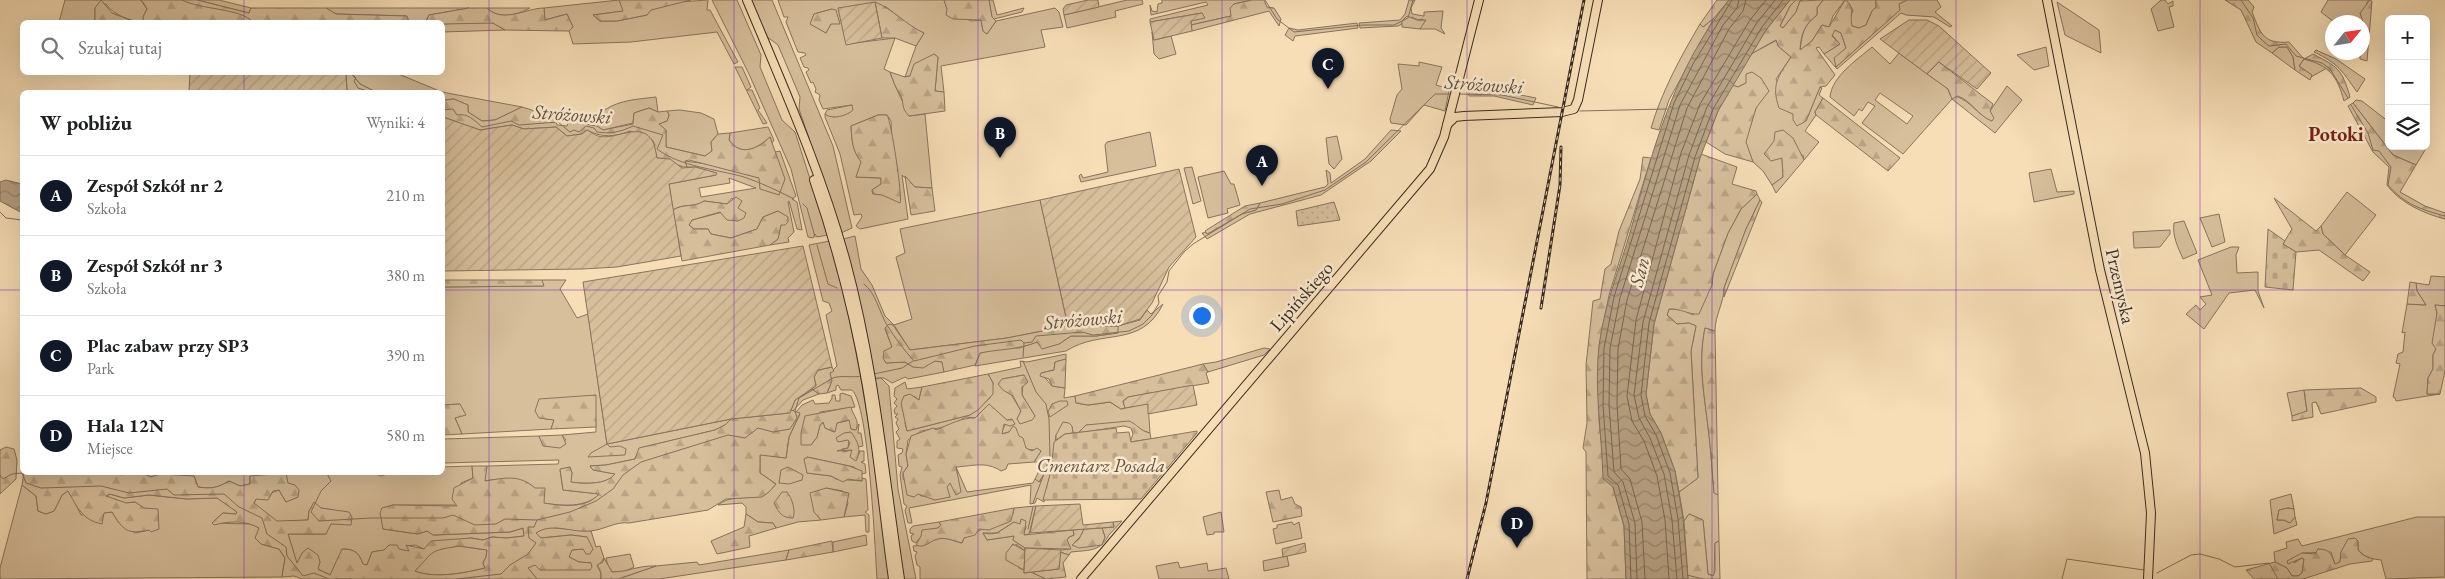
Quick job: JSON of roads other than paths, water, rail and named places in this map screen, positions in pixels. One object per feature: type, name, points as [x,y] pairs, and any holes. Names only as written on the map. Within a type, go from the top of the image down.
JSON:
[{"type":"main road","points":[[742,0],[796,127],[834,232]]},
{"type":"main road","points":[[746,0],[795,112],[837,243],[866,363],[900,579]]},
{"type":"main road","name":"Lipińskiego","points":[[1081,579],[1420,183],[1435,160],[1446,126],[1479,0]]},
{"type":"main road","points":[[1446,126],[1452,119],[1464,116],[1562,112],[1574,109],[1578,100],[1598,0]]},
{"type":"main road","name":"Przemyska","points":[[2047,0],[2102,278],[2145,453],[2151,513],[2148,579]]},
{"type":"main road","points":[[1453,101],[1456,113],[1464,116]]},
{"type":"main road","points":[[870,386],[893,579]]},
{"type":"water","name":"San","points":[[1729,0],[1790,0],[1766,30],[1718,111],[1700,158],[1654,324],[1646,394],[1650,414],[1661,433],[1675,471],[1683,518],[1688,579],[1626,579],[1624,526],[1613,487],[1603,479],[1597,379],[1601,331],[1608,301],[1627,244],[1648,168],[1668,109],[1694,53],[1710,26]]},
{"type":"water","points":[[6,180],[20,184],[20,212],[0,201],[0,182]]},
{"type":"waterway","name":"Stróżowski","points":[[182,0],[199,6],[240,14],[251,20]]},
{"type":"waterway","points":[[1265,0],[1277,19],[1294,32],[1363,25],[1394,25],[1408,18],[1413,0]]},
{"type":"waterway","points":[[2241,0],[2253,18],[2257,35],[2263,41],[2269,46],[2286,44],[2296,56],[2322,63],[2330,69],[2348,98]]},
{"type":"waterway","name":"Stróżowski","points":[[352,75],[356,78],[354,81],[358,88],[364,90]]},
{"type":"waterway","name":"Stróżowski","points":[[864,284],[872,292],[890,330],[914,361],[975,346],[1021,340],[1024,343],[1032,342],[1036,336],[1082,332],[1093,335],[1129,331],[1143,324],[1152,315],[1159,303],[1158,296],[1167,282],[1169,271],[1193,244],[1250,209],[1282,204],[1325,190],[1366,162],[1435,94],[1451,94]]},
{"type":"waterway","name":"Stróżowski","points":[[1458,94],[1502,95],[1558,107]]},
{"type":"waterway","points":[[2351,105],[2368,133],[2373,150],[2379,151],[2391,167],[2388,185],[2407,202],[2445,216]]},
{"type":"waterway","name":"Stróżowski","points":[[445,110],[453,109],[457,115],[468,116],[482,127],[511,121],[519,125],[558,122],[570,132],[574,130],[579,132],[586,126],[594,128],[597,132],[611,133],[633,126],[663,135],[657,149],[677,160],[744,177],[764,184],[794,199]]},
{"type":"waterway","name":"Stróżowski","points":[[1580,111],[1667,109]]},
{"type":"waterway","name":"Stróżowski","points":[[803,204],[807,208],[815,237]]},
{"type":"waterway","points":[[0,212],[6,218],[20,220]]},
{"type":"waterway","name":"Stróżowski","points":[[817,245],[828,284],[837,288]]},
{"type":"waterway","points":[[1023,357],[1024,343]]},
{"type":"waterway","points":[[874,374],[902,368],[913,361]]},
{"type":"waterway","points":[[1023,361],[1036,392],[1046,404],[1049,419],[1050,458],[1033,503]]},
{"type":"waterway","points":[[456,579],[501,574],[510,565],[528,554],[536,543],[529,538],[528,527],[534,527],[537,520],[570,512],[596,501],[613,489],[623,475],[641,462],[728,435],[745,438],[758,428],[773,432],[790,429],[797,418],[795,411],[799,398],[833,378],[863,376]]},
{"type":"waterway","points":[[0,475],[3,479],[12,474],[20,473]]},
{"type":"waterway","points":[[23,475],[26,483],[41,488],[101,486],[129,493],[167,489],[174,495],[224,494],[239,507],[262,518],[267,534],[286,547],[287,556],[303,576],[314,573],[329,579]]},
{"type":"waterway","points":[[328,475],[331,481],[321,491],[311,512],[319,521],[371,518],[443,518],[453,515],[475,525],[496,524],[505,519],[537,520]]},
{"type":"waterway","points":[[1028,529],[1033,507]]},
{"type":"waterway","points":[[2157,573],[2191,555],[2200,554],[2219,559],[2235,567],[2269,563],[2278,579]]},
{"type":"waterway","points":[[2062,579],[2067,559],[2144,570]]},
{"type":"waterway","points":[[1687,575],[1703,579]]},
{"type":"waterway","points":[[338,579],[351,579]]},
{"type":"railway","points":[[1467,579],[1486,503],[1584,0]]},
{"type":"railway","points":[[1541,308],[1560,185],[1561,147]]},
{"type":"place","name":"Plac zabaw przy SP3","points":[[1328,89]]},
{"type":"place","name":"Zespół Szkół nr 3","points":[[1000,158]]},
{"type":"place","name":"Zespół Szkół nr 2","points":[[1262,186]]},
{"type":"place","name":"Hala 12N","points":[[1517,548]]},
{"type":"district","name":"Potoki","points":[[2336,134]]},
{"type":"park label","name":"Cmentarz Posada","points":[[1101,465]]}]
